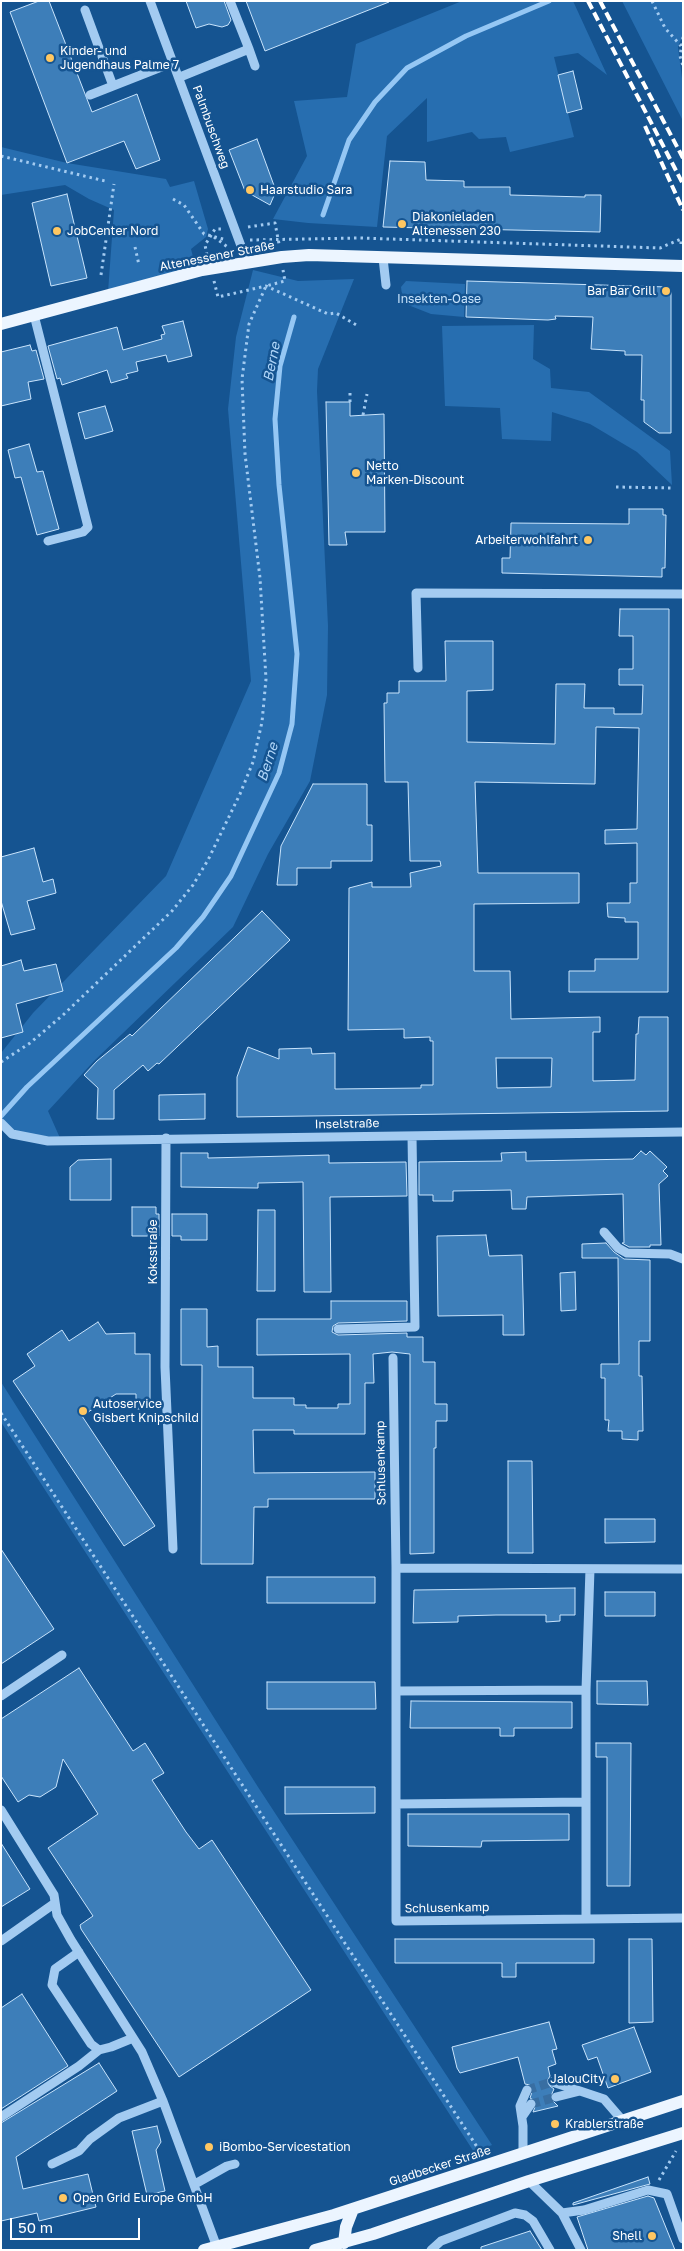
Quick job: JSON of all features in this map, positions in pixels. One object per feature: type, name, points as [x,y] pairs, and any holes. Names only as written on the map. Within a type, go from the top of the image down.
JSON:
[{"type":"main road","name":"Altenessener Straße","points":[[1,324],[156,281],[247,262],[309,255],[683,266]]},
{"type":"main road","name":"Gladbecker Straße","points":[[204,2250],[354,2209],[683,2102]]},
{"type":"main road","points":[[315,2250],[345,2246],[529,2182],[683,2133]]},
{"type":"main road","points":[[345,2246],[346,2227],[354,2209]]},
{"type":"street","name":"Palmbuschweg","points":[[150,1],[180,77],[247,262]]},
{"type":"street","points":[[230,1],[255,66]]},
{"type":"street","points":[[85,10],[113,86]]},
{"type":"street","points":[[180,77],[249,49]]},
{"type":"street","points":[[90,95],[174,62]]},
{"type":"street","points":[[383,258],[386,285]]},
{"type":"street","points":[[34,315],[88,527],[83,532],[48,541]]},
{"type":"street","points":[[418,668],[416,592],[683,594]]},
{"type":"street","name":"Inselstraße","points":[[1,1122],[12,1134],[48,1141],[683,1132]]},
{"type":"street","points":[[338,1329],[415,1328],[412,1136]]},
{"type":"street","name":"Koksstraße","points":[[166,1138],[165,1367],[173,1549]]},
{"type":"street","points":[[604,1232],[618,1248],[627,1253],[670,1254],[683,1259]]},
{"type":"street","name":"Schlusenkamp","points":[[392,1358],[396,1568],[396,1921],[683,1918]]},
{"type":"street","points":[[396,1568],[683,1569]]},
{"type":"street","points":[[586,1919],[586,1690],[590,1569]]},
{"type":"street","points":[[1,1696],[62,1655]]},
{"type":"street","points":[[396,1691],[586,1690]]},
{"type":"street","points":[[396,1804],[586,1802]]},
{"type":"street","points":[[1,1810],[54,1895],[57,1915],[142,2052],[164,2101],[217,2248]]},
{"type":"street","points":[[1,1941],[55,1903]]},
{"type":"street","points":[[79,1952],[55,1969],[52,1984],[91,2044],[99,2050]]},
{"type":"street","points":[[1,2117],[79,2066],[99,2050],[111,2048],[134,2038]]},
{"type":"street","points":[[552,2082],[604,2099],[623,2121]]},
{"type":"street","points":[[523,2154],[520,2106],[527,2090]]},
{"type":"street","points":[[556,2097],[580,2091]]},
{"type":"street","points":[[52,2164],[79,2151],[90,2138],[119,2118],[164,2101]]},
{"type":"street","points":[[522,2117],[531,2104]]},
{"type":"street","points":[[195,2184],[227,2166],[235,2164]]},
{"type":"street","points":[[529,2182],[562,2213],[581,2250]]},
{"type":"street","points":[[562,2213],[584,2210],[648,2190],[667,2194],[683,2239]]},
{"type":"street","points":[[431,2250],[441,2241],[515,2213],[525,2215],[533,2221],[550,2250]]},
{"type":"path","points":[[652,1],[665,28],[681,46]]},
{"type":"path","points":[[683,37],[681,46],[683,66]]},
{"type":"path","points":[[1,156],[105,181]]},
{"type":"path","points":[[101,275],[114,184]]},
{"type":"path","points":[[172,199],[184,205],[204,234],[211,236]]},
{"type":"path","points":[[278,238],[360,238],[660,248],[681,239],[681,246],[683,246]]},
{"type":"path","points":[[135,247],[139,265]]},
{"type":"path","points":[[266,286],[285,281]]},
{"type":"path","points":[[266,286],[328,314],[336,313],[358,326]]},
{"type":"path","points":[[1,1062],[30,1043],[63,1016],[172,911],[193,885],[208,860],[240,794],[252,762],[262,722],[266,673],[260,578],[244,446],[242,379],[249,324],[266,286]]},
{"type":"path","points":[[350,393],[350,402]]},
{"type":"path","points":[[363,415],[366,394]]},
{"type":"path","points":[[616,487],[672,488]]},
{"type":"path","points":[[1,1413],[476,2144]]},
{"type":"path","points":[[655,2192],[676,2151]]},
{"type":"green space","points":[[462,1],[573,1],[607,75],[578,53],[554,57],[574,137],[510,152],[506,137],[479,139],[472,132],[427,142],[427,98],[387,136],[377,227],[273,219],[307,156],[294,101],[347,97],[356,44]]},
{"type":"green space","points":[[622,1],[683,1],[683,34],[678,47],[683,86],[683,121]]},
{"type":"green space","points":[[1,147],[67,163],[166,179],[170,187],[194,181],[208,229],[206,237],[191,249],[196,269],[108,292],[114,210],[89,199],[65,185],[1,195]]},
{"type":"green space","points":[[253,270],[298,281],[354,279],[318,369],[317,391],[328,626],[327,695],[310,781],[268,854],[233,927],[94,1061],[48,1111],[60,1138],[14,1133],[1,1119],[1,1053],[33,1013],[166,876],[251,681],[228,409],[236,337]]},
{"type":"green space","name":"Insekten-Oase","points":[[406,281],[465,284],[464,317],[431,314],[403,303],[401,287]]},
{"type":"green space","points":[[534,325],[533,359],[550,369],[551,388],[589,392],[670,451],[672,485],[637,452],[590,424],[552,412],[551,441],[502,439],[500,408],[445,406],[442,326]]},
{"type":"green space","points":[[1,1382],[258,1787],[492,2145],[474,2152],[1,1422]]},
{"type":"building","points":[[39,1],[49,1],[92,112],[137,94],[160,160],[136,169],[124,141],[67,163],[10,12]]},
{"type":"building","points":[[186,1],[224,1],[231,20],[228,25],[222,27],[209,24],[196,28]]},
{"type":"building","points":[[246,1],[388,1],[389,2],[265,51]]},
{"type":"building","points":[[573,71],[582,109],[567,113],[558,75]]},
{"type":"building","points":[[257,139],[276,191],[270,205],[245,191],[229,150]]},
{"type":"building","points":[[390,161],[425,162],[426,180],[464,181],[464,187],[510,187],[510,195],[585,197],[585,195],[601,195],[600,232],[383,227]]},
{"type":"building","name":"JobCenter Nord","points":[[67,194],[87,278],[51,286],[32,203]]},
{"type":"building","points":[[467,281],[668,287],[671,292],[671,433],[659,433],[644,422],[644,400],[641,400],[642,355],[625,355],[625,351],[591,349],[593,317],[555,316],[556,319],[548,320],[466,317]]},
{"type":"building","points":[[183,321],[192,356],[168,362],[166,355],[136,362],[138,371],[126,374],[128,378],[111,383],[107,370],[62,385],[60,378],[57,379],[48,346],[117,327],[123,350],[162,339],[161,335],[165,334],[162,326]]},
{"type":"building","points":[[30,345],[32,351],[36,350],[44,379],[28,382],[31,399],[1,406],[1,352]]},
{"type":"building","name":"Netto Marken-Discount","points":[[326,402],[350,402],[350,416],[384,414],[385,532],[345,532],[347,545],[329,545]]},
{"type":"building","points":[[105,406],[113,431],[85,439],[78,413]]},
{"type":"building","points":[[29,444],[37,472],[43,471],[59,529],[37,535],[21,477],[15,478],[8,450]]},
{"type":"building","name":"Arbeiterwohlfahrt","points":[[629,509],[663,509],[663,515],[666,515],[665,568],[662,568],[662,577],[502,573],[502,558],[510,558],[511,523],[629,524]]},
{"type":"building","points":[[620,609],[669,609],[668,992],[569,992],[569,971],[595,971],[595,959],[638,959],[638,922],[625,922],[625,918],[608,917],[607,903],[630,903],[630,883],[637,883],[637,843],[605,844],[605,830],[637,829],[639,728],[596,727],[595,784],[475,782],[478,873],[579,873],[579,903],[474,904],[474,971],[510,971],[511,1019],[600,1017],[600,1032],[593,1032],[593,1081],[635,1080],[636,1034],[638,1034],[639,1017],[668,1017],[668,1111],[237,1117],[237,1077],[248,1047],[279,1059],[279,1049],[311,1048],[312,1054],[335,1053],[335,1089],[421,1088],[421,1085],[433,1085],[433,1041],[430,1041],[430,1037],[404,1038],[404,1029],[348,1030],[349,888],[372,882],[372,887],[411,887],[410,873],[441,866],[440,861],[410,861],[408,782],[385,782],[384,703],[387,703],[387,693],[399,693],[399,681],[446,681],[445,641],[493,641],[493,690],[467,691],[467,742],[555,744],[556,684],[585,684],[584,708],[614,708],[614,714],[642,714],[643,685],[619,685],[619,669],[633,669],[633,636],[619,636]],"holes":[[[496,1058],[552,1058],[551,1087],[497,1088]]]},
{"type":"building","points":[[313,784],[367,784],[367,825],[372,825],[372,861],[331,861],[331,868],[297,868],[297,885],[277,885],[281,846]]},
{"type":"building","points":[[34,848],[43,882],[53,879],[56,893],[27,901],[35,929],[11,935],[1,901],[1,857]]},
{"type":"building","points":[[262,911],[290,940],[159,1064],[157,1063],[148,1071],[143,1065],[114,1090],[114,1119],[97,1119],[98,1088],[84,1075],[97,1061],[130,1034],[132,1036]]},
{"type":"building","points":[[21,960],[24,971],[56,964],[63,991],[16,1004],[23,1032],[1,1038],[1,966]]},
{"type":"building","points":[[205,1094],[205,1119],[159,1120],[159,1095]]},
{"type":"building","points":[[641,1151],[646,1155],[650,1151],[667,1167],[663,1171],[668,1176],[659,1184],[661,1245],[629,1247],[622,1243],[624,1243],[623,1194],[527,1197],[526,1209],[512,1209],[511,1190],[453,1191],[453,1201],[433,1201],[433,1195],[419,1195],[419,1162],[502,1161],[501,1153],[526,1152],[526,1161],[633,1159]]},
{"type":"building","points":[[181,1153],[208,1153],[208,1158],[329,1155],[329,1163],[406,1162],[407,1196],[330,1197],[331,1292],[304,1292],[303,1182],[258,1183],[258,1188],[181,1187]]},
{"type":"building","points":[[111,1159],[111,1200],[70,1200],[70,1167],[78,1160]]},
{"type":"building","points":[[132,1207],[156,1207],[156,1214],[159,1214],[159,1236],[132,1236]]},
{"type":"building","points":[[258,1210],[275,1210],[275,1291],[257,1291]]},
{"type":"building","points":[[172,1214],[207,1214],[207,1240],[181,1240],[181,1236],[172,1236]]},
{"type":"building","points":[[486,1235],[489,1256],[522,1255],[524,1335],[503,1335],[503,1315],[438,1316],[437,1236]]},
{"type":"building","points":[[606,1243],[624,1259],[650,1260],[650,1341],[639,1341],[639,1376],[642,1376],[643,1431],[638,1431],[638,1440],[622,1439],[622,1431],[608,1431],[609,1420],[605,1420],[605,1378],[601,1378],[601,1364],[619,1364],[618,1258],[582,1258],[582,1244]]},
{"type":"building","points":[[575,1272],[576,1310],[561,1311],[560,1273]]},
{"type":"building","points":[[331,1301],[407,1301],[407,1321],[338,1323],[333,1326],[332,1332],[338,1335],[407,1333],[407,1337],[423,1337],[423,1362],[435,1362],[435,1404],[447,1404],[447,1421],[436,1421],[436,1448],[434,1448],[434,1553],[410,1554],[410,1354],[392,1352],[373,1354],[374,1383],[365,1383],[365,1434],[294,1434],[294,1430],[253,1430],[254,1473],[375,1472],[375,1499],[268,1499],[268,1507],[254,1507],[253,1564],[201,1564],[202,1365],[181,1365],[181,1309],[207,1309],[207,1347],[218,1346],[218,1367],[253,1367],[253,1398],[294,1398],[294,1405],[306,1405],[306,1408],[338,1408],[338,1404],[350,1404],[350,1354],[257,1355],[257,1319],[331,1319]]},
{"type":"building","points":[[98,1322],[106,1334],[135,1333],[135,1354],[150,1354],[150,1409],[136,1409],[136,1394],[116,1394],[82,1416],[155,1526],[124,1546],[13,1381],[35,1366],[27,1354],[62,1330],[69,1341]]},
{"type":"building","points":[[508,1461],[532,1461],[533,1553],[508,1553]]},
{"type":"building","points":[[605,1519],[655,1519],[655,1542],[605,1543]]},
{"type":"building","points":[[1,1549],[54,1629],[1,1664]]},
{"type":"building","points":[[267,1577],[375,1577],[375,1603],[267,1603]]},
{"type":"building","points":[[575,1588],[575,1615],[560,1615],[560,1621],[546,1622],[546,1615],[496,1615],[458,1616],[458,1622],[413,1623],[414,1590]]},
{"type":"building","points":[[605,1592],[655,1592],[655,1616],[605,1616]]},
{"type":"building","points":[[79,1668],[133,1751],[145,1743],[164,1773],[152,1780],[186,1832],[199,1849],[212,1840],[311,1990],[179,2077],[81,1929],[80,1925],[93,1916],[48,1848],[98,1814],[63,1759],[56,1787],[40,1797],[29,1795],[18,1802],[1,1776],[1,1719]]},
{"type":"building","points":[[597,1681],[647,1681],[648,1705],[597,1704]]},
{"type":"building","points":[[267,1682],[375,1682],[376,1709],[267,1709]]},
{"type":"building","points":[[411,1701],[572,1702],[572,1728],[514,1728],[514,1736],[500,1736],[500,1728],[410,1728]]},
{"type":"building","points":[[596,1743],[631,1743],[630,1886],[607,1886],[607,1757],[596,1757]]},
{"type":"building","points":[[285,1787],[375,1787],[375,1813],[285,1814]]},
{"type":"building","points":[[408,1814],[569,1814],[569,1840],[482,1841],[481,1847],[408,1846]]},
{"type":"building","points":[[1,1843],[30,1889],[1,1907]]},
{"type":"building","points":[[395,1939],[594,1939],[594,1963],[516,1963],[516,1977],[502,1977],[502,1963],[395,1963]]},
{"type":"building","points":[[629,1939],[652,1939],[653,2022],[629,2023]]},
{"type":"building","points":[[22,1994],[68,2066],[1,2109],[1,2008]]},
{"type":"building","points":[[549,2022],[557,2049],[552,2050],[556,2064],[548,2067],[550,2076],[546,2083],[554,2089],[550,2098],[558,2106],[533,2112],[537,2102],[530,2098],[533,2089],[530,2085],[525,2084],[518,2057],[460,2073],[457,2068],[452,2047]]},
{"type":"building","points":[[634,2027],[651,2072],[608,2088],[597,2057],[588,2060],[582,2045]]},
{"type":"building","points":[[99,2063],[117,2091],[16,2157],[23,2189],[88,2174],[96,2207],[39,2221],[37,2213],[1,2221],[1,2123]]},
{"type":"building","points":[[157,2126],[161,2142],[156,2150],[165,2191],[147,2195],[132,2131]]},
{"type":"building","points":[[648,2177],[650,2184],[573,2205],[573,2203]]},
{"type":"building","points":[[648,2196],[654,2198],[675,2250],[588,2250],[577,2217]]},
{"type":"building","points":[[530,2231],[542,2250],[481,2250],[481,2247]]},
{"type":"waterway","name":"Berne","points":[[323,215],[349,140],[375,102],[407,68],[466,36],[549,1]]},
{"type":"waterway","name":"Berne","points":[[1,1116],[27,1087],[176,948],[203,917],[231,876],[279,773],[292,724],[297,654],[279,485],[275,419],[280,366],[294,317]]},
{"type":"tunnel","points":[[527,2090],[552,2082]]},
{"type":"tunnel","points":[[531,2104],[556,2097]]},
{"type":"railway","points":[[588,1],[683,184]]},
{"type":"railway","points":[[600,1],[683,158]]},
{"type":"railway","points":[[645,126],[683,210]]},
{"type":"place","name":"Kinder- und Jugendhaus Palme 7","points":[[50,58]]},
{"type":"place","name":"Haarstudio Sara","points":[[250,190]]},
{"type":"place","name":"Diakonieladen Altenessen 230","points":[[402,224]]},
{"type":"place","name":"JobCenter Nord","points":[[57,231]]},
{"type":"place","name":"Bar Bar Grill","points":[[666,291]]},
{"type":"place","name":"Netto Marken-Discount","points":[[356,473]]},
{"type":"place","name":"Arbeiterwohlfahrt","points":[[588,540]]},
{"type":"place","name":"Autoservice Gisbert Knipschild","points":[[83,1411]]},
{"type":"place","name":"JalouCity","points":[[615,2079]]},
{"type":"place","name":"Krablerstraße","points":[[555,2124]]},
{"type":"place","name":"iBombo-Servicestation","points":[[209,2147]]},
{"type":"place","name":"Open Grid Europe GmbH","points":[[63,2198]]},
{"type":"place","name":"Shell","points":[[652,2236]]}]
